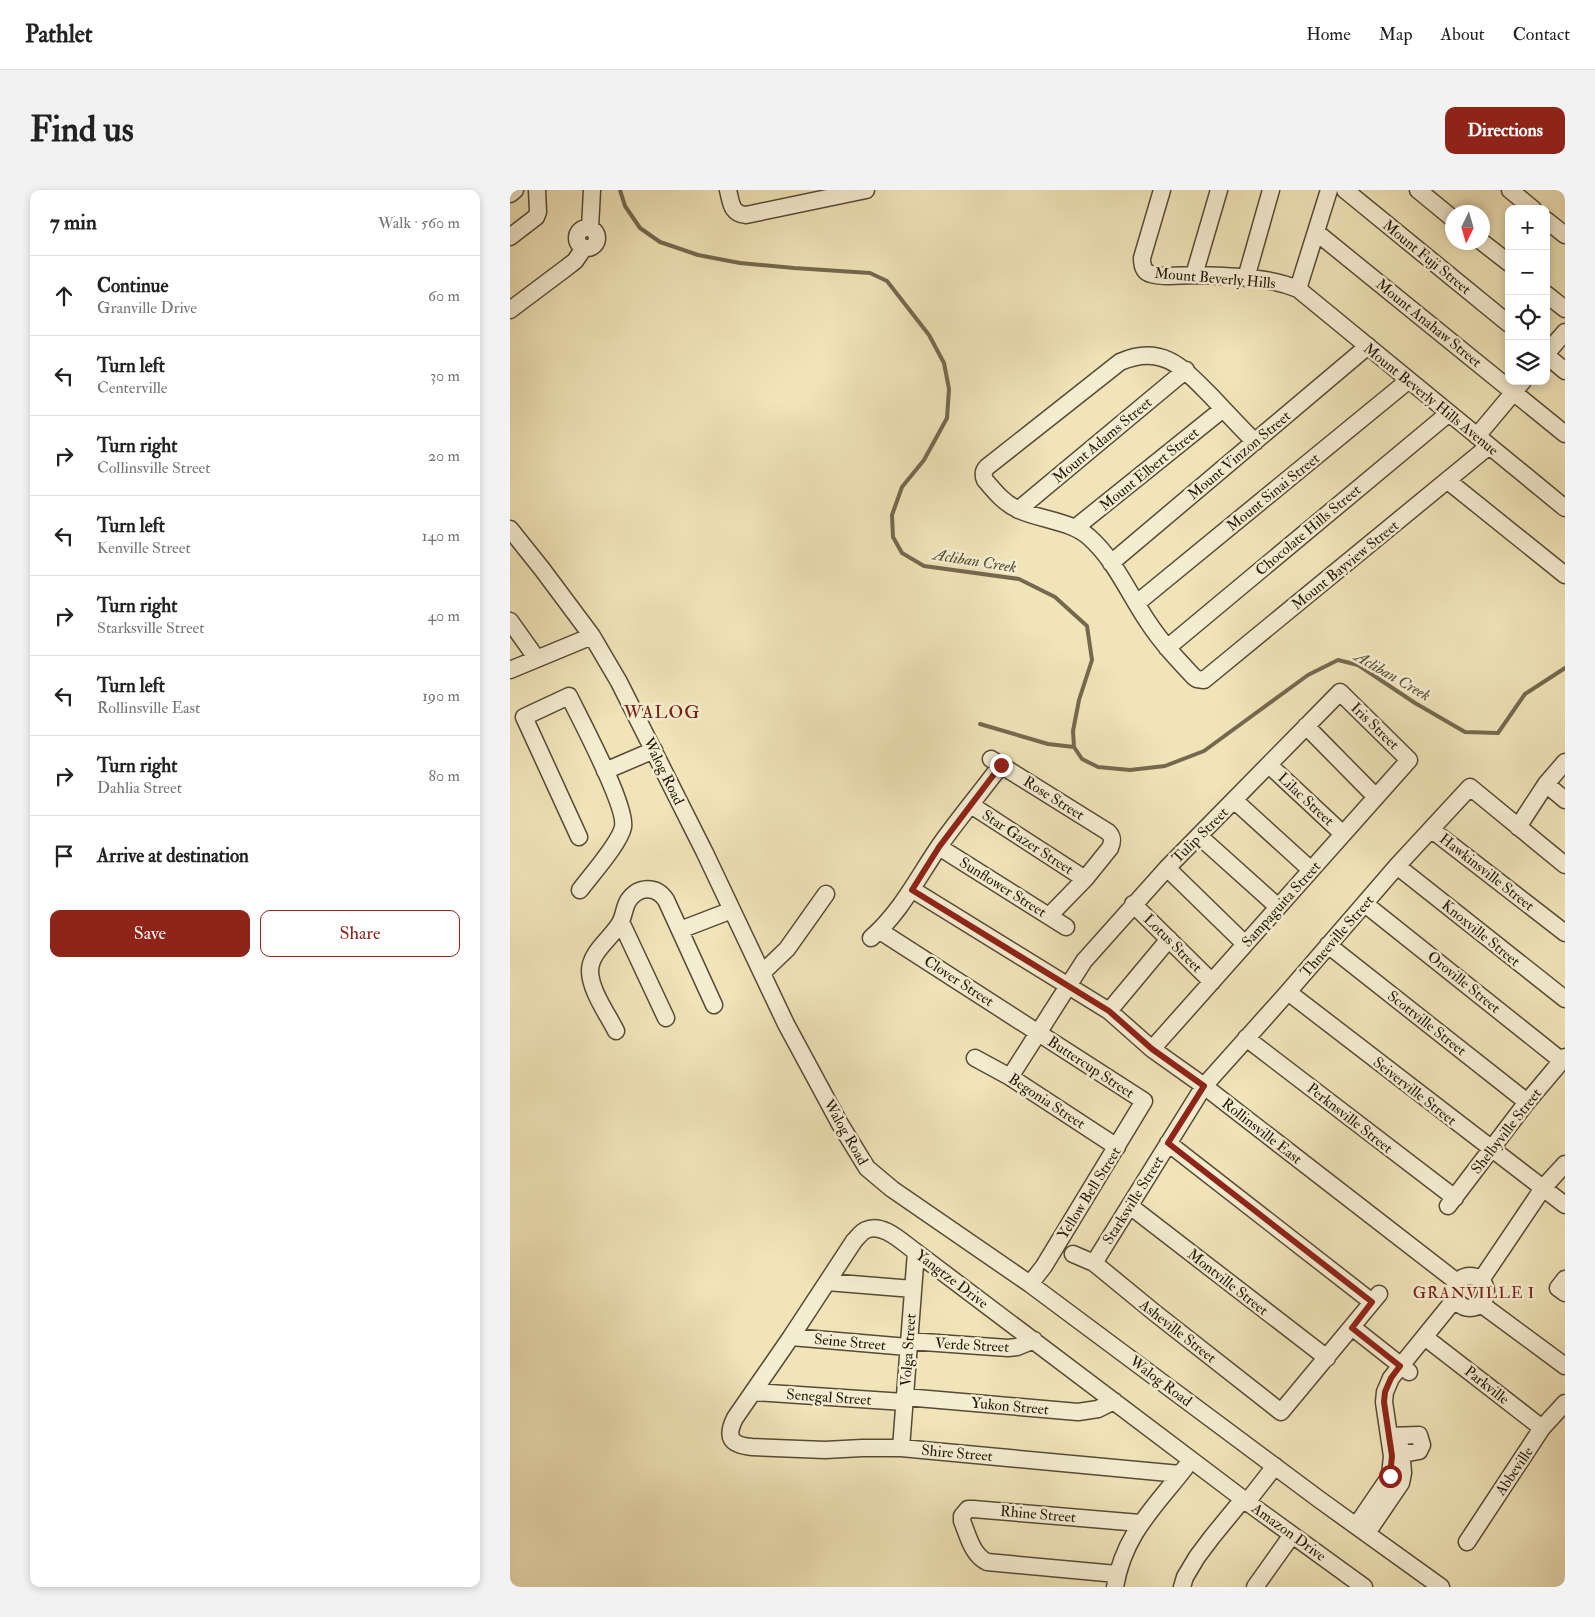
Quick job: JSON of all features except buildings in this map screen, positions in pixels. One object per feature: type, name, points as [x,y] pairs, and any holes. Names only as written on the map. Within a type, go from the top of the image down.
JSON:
[{"type":"street","points":[[510,194],[516,190]]},
{"type":"street","points":[[511,235],[536,217],[538,212],[537,190]]},
{"type":"street","points":[[510,310],[575,261],[584,248],[576,240],[578,233],[583,228],[590,228],[592,190]]},
{"type":"street","points":[[728,190],[733,209],[746,215],[866,190]]},
{"type":"street","name":"Mount Beverly Hills","points":[[1162,190],[1142,258],[1142,264],[1150,274],[1246,278],[1275,282],[1298,289]]},
{"type":"street","points":[[1194,275],[1219,190]]},
{"type":"street","points":[[1246,278],[1271,190]]},
{"type":"street","points":[[1298,289],[1330,190]]},
{"type":"street","name":"Mount Fuji Street","points":[[1345,190],[1505,321]]},
{"type":"street","points":[[1418,190],[1445,212]]},
{"type":"street","points":[[1510,190],[1528,205]]},
{"type":"street","points":[[1550,223],[1565,235]]},
{"type":"street","name":"Mount Anahaw Street","points":[[1316,232],[1519,387],[1565,434]]},
{"type":"street","points":[[1490,248],[1505,260]]},
{"type":"street","name":"Mount Beverly Hills Avenue","points":[[1298,289],[1565,508]]},
{"type":"street","points":[[1547,295],[1565,309]]},
{"type":"street","points":[[1550,350],[1565,332]]},
{"type":"street","name":"Mount Vinzon Street","points":[[1111,563],[1368,346]]},
{"type":"street","points":[[1166,648],[1111,563],[1093,541],[1075,528],[1018,510],[1008,504],[985,480],[983,473],[986,467],[1120,362],[1140,356],[1152,356],[1171,361],[1186,370],[1255,442]]},
{"type":"street","points":[[1550,358],[1565,371]]},
{"type":"street","name":"Mount Adams Street","points":[[1018,510],[1186,370]]},
{"type":"street","name":"Mount Sinai Street","points":[[1136,603],[1409,380]]},
{"type":"street","name":"Mount Bayview Street","points":[[1166,648],[1194,677],[1200,680],[1207,678],[1448,481],[1483,441],[1519,387]]},
{"type":"street","name":"Mount Elbert Street","points":[[1075,528],[1223,409]]},
{"type":"street","name":"Chocolate Hills Street","points":[[1166,648],[1449,413]]},
{"type":"street","points":[[1448,481],[1565,576]]},
{"type":"street","name":"Walog Road","points":[[510,528],[592,636],[628,699],[795,1041],[866,1168],[892,1189],[1030,1284],[1270,1463],[1441,1587]]},
{"type":"street","points":[[510,621],[537,659]]},
{"type":"street","points":[[510,670],[592,636]]},
{"type":"street","name":"Tulip Street","points":[[1010,1077],[1084,961],[1167,868],[1340,692]]},
{"type":"street","name":"Iris Street","points":[[1340,692],[1409,760]]},
{"type":"street","points":[[579,837],[524,717],[569,696],[605,771],[623,816],[623,827],[619,838],[580,890]]},
{"type":"street","points":[[1306,726],[1376,797]]},
{"type":"street","points":[[605,771],[654,750]]},
{"type":"street","name":"Sampaguita Street","points":[[1152,1049],[1409,760]]},
{"type":"street","name":"Rose Street","points":[[971,805],[996,762],[1108,832],[1112,835],[1110,848],[1085,879]]},
{"type":"street","points":[[1565,762],[1546,784],[1518,827],[1565,865]]},
{"type":"street","name":"Lilac Street","points":[[1269,765],[1343,834]]},
{"type":"street","points":[[1546,784],[1565,800]]},
{"type":"street","name":"Thneeville Street","points":[[1204,1086],[1397,866],[1470,787],[1518,827]]},
{"type":"street","points":[[1234,800],[1311,870]]},
{"type":"street","points":[[912,890],[939,847],[971,805]]},
{"type":"street","name":"Star Gazer Street","points":[[971,805],[1085,879]]},
{"type":"street","name":"Hawkinsville Street","points":[[1432,830],[1565,933]]},
{"type":"street","points":[[1199,836],[1278,907]]},
{"type":"street","name":"Sunflower Street","points":[[939,847],[1066,927]]},
{"type":"street","name":"Knoxville Street","points":[[1397,866],[1565,1000]]},
{"type":"street","points":[[1167,868],[1245,944]]},
{"type":"street","points":[[1050,916],[1085,879]]},
{"type":"street","points":[[616,1031],[593,987],[590,968],[595,955],[621,922],[629,901],[635,894],[645,890],[654,889],[661,892],[666,900],[714,1005]]},
{"type":"street","name":"Clover Street","points":[[912,890],[876,934],[1038,1032]]},
{"type":"street","name":"Rollinsville East","points":[[912,890],[1109,1011],[1152,1049],[1204,1086],[1457,1282]]},
{"type":"street","points":[[762,973],[787,949],[826,894]]},
{"type":"street","name":"Lotus Street","points":[[1133,904],[1212,982]]},
{"type":"street","name":"Oroville Street","points":[[1365,904],[1564,1059]]},
{"type":"street","points":[[680,930],[732,910]]},
{"type":"street","points":[[621,922],[666,1018]]},
{"type":"street","points":[[1109,1011],[1169,939]]},
{"type":"street","name":"Scottville Street","points":[[1328,944],[1527,1102]]},
{"type":"street","name":"Seiverville Street","points":[[1288,992],[1491,1150],[1565,1205]]},
{"type":"street","name":"Buttercup Street","points":[[1038,1032],[1144,1101]]},
{"type":"street","name":"Perknsville Street","points":[[1246,1038],[1452,1202]]},
{"type":"street","name":"Begonia Street","points":[[975,1058],[1010,1077],[1117,1147]]},
{"type":"street","name":"Shelbyville Street","points":[[1452,1202],[1527,1102],[1564,1059]]},
{"type":"street","name":"Starksville Street","points":[[1094,1263],[1204,1086]]},
{"type":"street","name":"Yellow Bell Street","points":[[1030,1284],[1044,1266],[1144,1101]]},
{"type":"street","points":[[1168,1143],[1376,1298],[1326,1358]]},
{"type":"street","points":[[1481,1280],[1543,1188],[1565,1164]]},
{"type":"street","name":"Montville Street","points":[[1130,1206],[1326,1358]]},
{"type":"street","name":"Yangtze Drive","points":[[734,1443],[730,1438],[732,1425],[753,1392],[854,1241],[866,1229],[874,1228],[887,1231],[916,1252],[1191,1459],[1241,1500]]},
{"type":"street","name":"Volga Street","points":[[901,1448],[916,1252]]},
{"type":"street","name":"Asheville Street","points":[[1074,1254],[1094,1263],[1281,1412],[1326,1358]]},
{"type":"street","points":[[1473,1276],[1481,1280],[1486,1288],[1486,1292],[1484,1301],[1481,1304],[1473,1308],[1458,1302],[1454,1290],[1460,1279],[1473,1276]]},
{"type":"street","points":[[827,1282],[913,1289]]},
{"type":"street","points":[[1404,1369],[1431,1342],[1458,1302]]},
{"type":"street","points":[[1362,1530],[1390,1476],[1397,1455],[1394,1397],[1404,1369],[1458,1302]]},
{"type":"street","points":[[1481,1304],[1565,1366]]},
{"type":"street","points":[[1352,1328],[1404,1369]]},
{"type":"street","name":"Seine Street","points":[[791,1337],[909,1344]]},
{"type":"street","name":"Verde Street","points":[[909,1344],[999,1348],[1017,1347],[1034,1340]]},
{"type":"street","name":"Parkville","points":[[1431,1342],[1542,1428]]},
{"type":"street","name":"Senegal Street","points":[[753,1392],[904,1399]]},
{"type":"street","name":"Yukon Street","points":[[904,1399],[1078,1412],[1098,1409],[1114,1401]]},
{"type":"street","name":"Abbeville","points":[[1466,1542],[1542,1428],[1565,1403]]},
{"type":"street","name":"Shire Street","points":[[734,1443],[741,1446],[807,1450],[901,1448],[1180,1474]]},
{"type":"street","points":[[1116,1580],[1124,1553],[1140,1523],[1191,1459]]},
{"type":"street","points":[[1182,1587],[1197,1557],[1270,1463]]},
{"type":"street","name":"Amazon Drive","points":[[1241,1500],[1364,1587]]},
{"type":"street","name":"Rhine Street","points":[[1116,1580],[994,1563],[981,1559],[969,1538],[962,1521],[962,1516],[968,1509],[1140,1523]]},
{"type":"street","points":[[1255,1587],[1292,1535]]},
{"type":"waterway","name":"Acliban Creek","points":[[620,190],[625,206],[640,228],[660,242],[698,255],[740,263],[870,273],[887,281],[929,335],[944,363],[949,389],[947,418],[924,460],[902,487],[892,515],[893,537],[902,553],[924,566],[1019,579],[1055,597],[1087,626],[1092,660],[1079,700],[1073,731],[1074,747],[1082,759],[1098,767],[1130,770],[1165,766],[1204,751],[1308,675],[1338,660],[1358,665],[1415,703],[1465,732],[1498,733],[1525,694],[1565,668]]},
{"type":"waterway","points":[[980,724],[1048,744],[1074,747]]},
{"type":"district","name":"WALOG","points":[[662,712]]},
{"type":"district","name":"GRANVILLE I","points":[[1474,1292]]},
{"type":"route","points":[[1001,765],[939,847],[912,890],[1109,1011],[1152,1049],[1204,1086],[1168,1143],[1372,1302],[1352,1328],[1400,1366],[1391,1378],[1385,1392],[1384,1402],[1392,1456],[1390,1476]]}]
